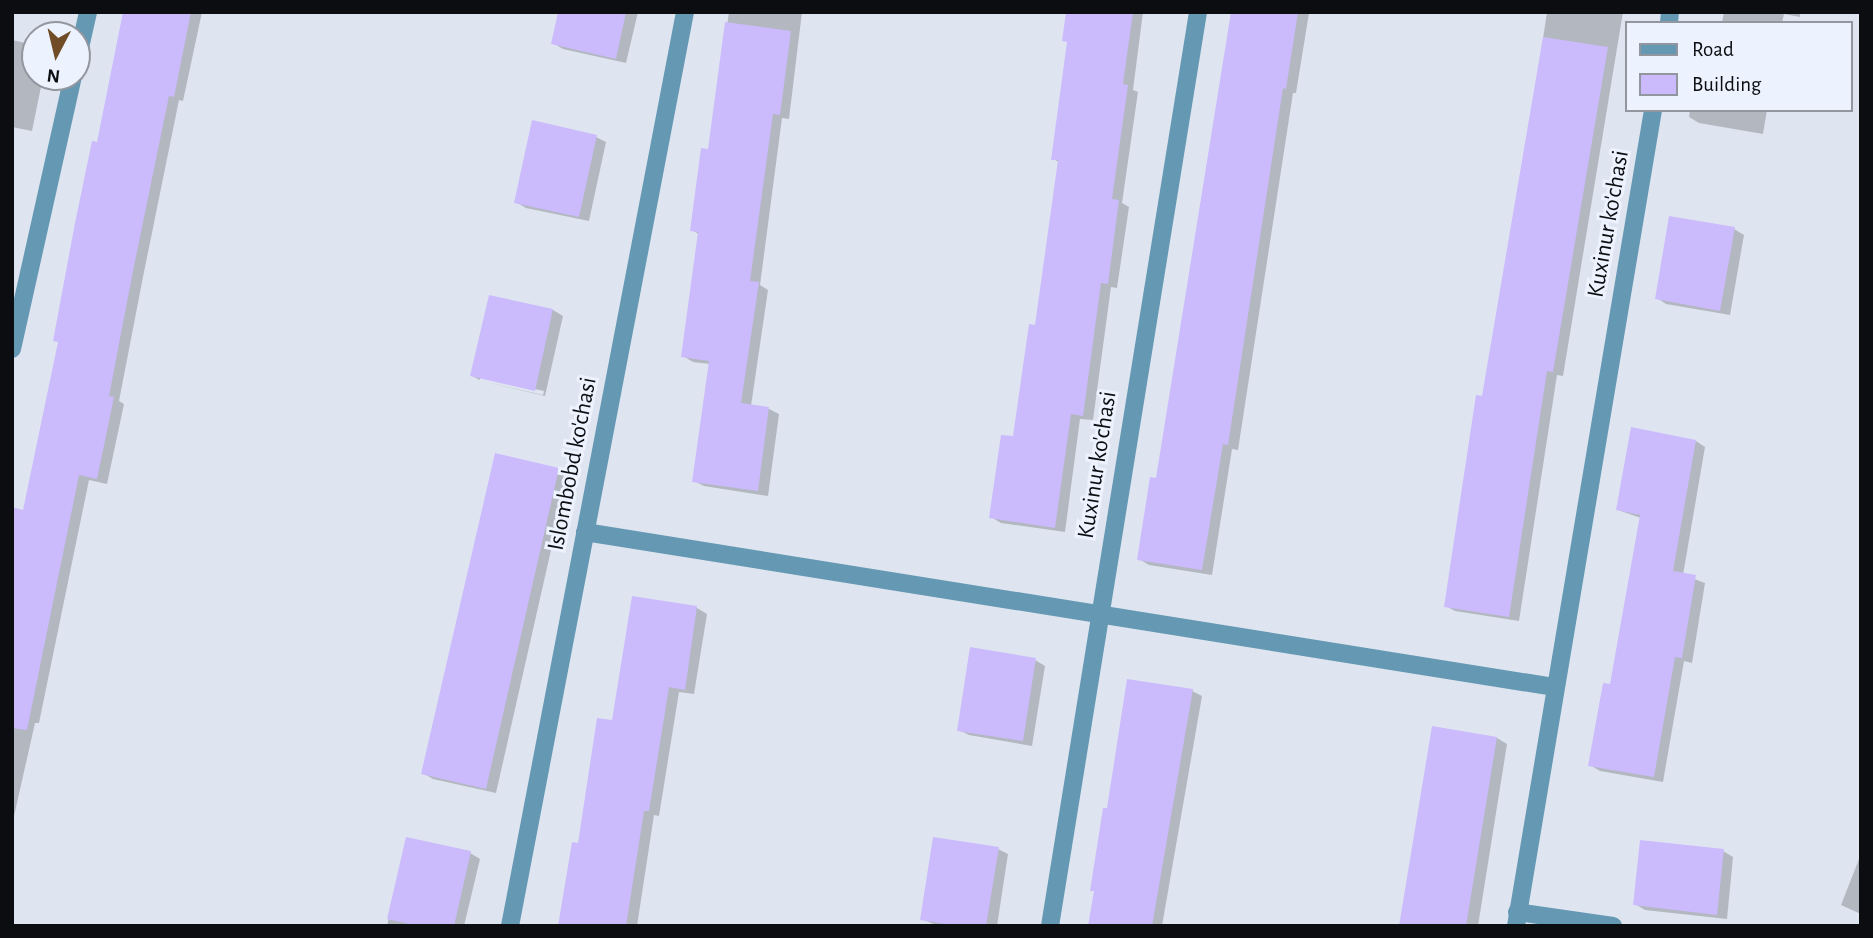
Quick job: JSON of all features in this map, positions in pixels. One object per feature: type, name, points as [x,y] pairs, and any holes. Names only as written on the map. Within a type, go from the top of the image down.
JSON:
[{"type":"street","name":"Islombobd ko'chasi","points":[[510,926],[685,12]]},
{"type":"street","name":"Kuxinur ko'chasi","points":[[1050,926],[1098,614],[1198,12]]},
{"type":"street","points":[[12,349],[70,91]]},
{"type":"street","name":"Kuxinur ko'chasi","points":[[1517,919],[1653,112]]},
{"type":"street","points":[[585,532],[1554,687]]},
{"type":"street","points":[[1517,919],[1613,926]]},
{"type":"building","points":[[123,12],[191,12],[174,97],[169,96],[133,271],[109,396],[114,397],[97,479],[79,475],[27,730],[12,728],[12,507],[23,510],[58,342],[53,341],[75,223],[92,141],[97,142]]},
{"type":"building","points":[[558,12],[626,12],[616,59],[551,44]]},
{"type":"building","points":[[1066,12],[1133,12],[1123,84],[1128,85],[1112,199],[1119,200],[1108,284],[1101,283],[1083,416],[1071,414],[1055,528],[989,518],[1001,435],[1013,436],[1029,324],[1035,325],[1058,160],[1051,160],[1067,42],[1062,41]]},
{"type":"building","points":[[1231,12],[1298,12],[1286,89],[1283,88],[1228,445],[1223,444],[1202,570],[1137,560],[1150,477],[1156,478]]},
{"type":"building","points":[[725,22],[791,31],[780,115],[773,114],[750,281],[759,282],[741,403],[769,407],[758,491],[692,482],[709,361],[681,357],[698,232],[690,231],[701,148],[708,149]]},
{"type":"building","points":[[1543,37],[1608,47],[1553,372],[1547,371],[1509,617],[1444,607],[1476,395],[1482,396]]},
{"type":"building","points":[[532,120],[597,135],[579,217],[514,203]]},
{"type":"building","points":[[1669,216],[1735,227],[1720,311],[1655,299]]},
{"type":"building","points":[[489,295],[553,309],[535,391],[470,376]]},
{"type":"building","points":[[1631,427],[1696,440],[1673,571],[1696,575],[1682,658],[1675,657],[1654,777],[1588,766],[1603,683],[1610,684],[1640,515],[1616,510]]},
{"type":"building","points":[[495,453],[559,468],[486,789],[421,774]]},
{"type":"building","points":[[632,596],[697,606],[685,690],[669,687],[649,811],[644,811],[626,926],[558,926],[572,842],[578,843],[597,718],[612,720]]},
{"type":"building","points":[[970,647],[1036,658],[1023,741],[957,731]]},
{"type":"building","points":[[1127,679],[1193,689],[1152,926],[1088,926],[1094,891],[1090,891],[1103,808],[1107,808]]},
{"type":"building","points":[[1432,726],[1497,737],[1466,926],[1399,926]]},
{"type":"building","points":[[406,837],[471,851],[454,926],[418,926],[387,919]]},
{"type":"building","points":[[933,837],[999,847],[986,926],[957,926],[920,920]]},
{"type":"building","points":[[1640,840],[1724,849],[1717,915],[1633,905]]}]
